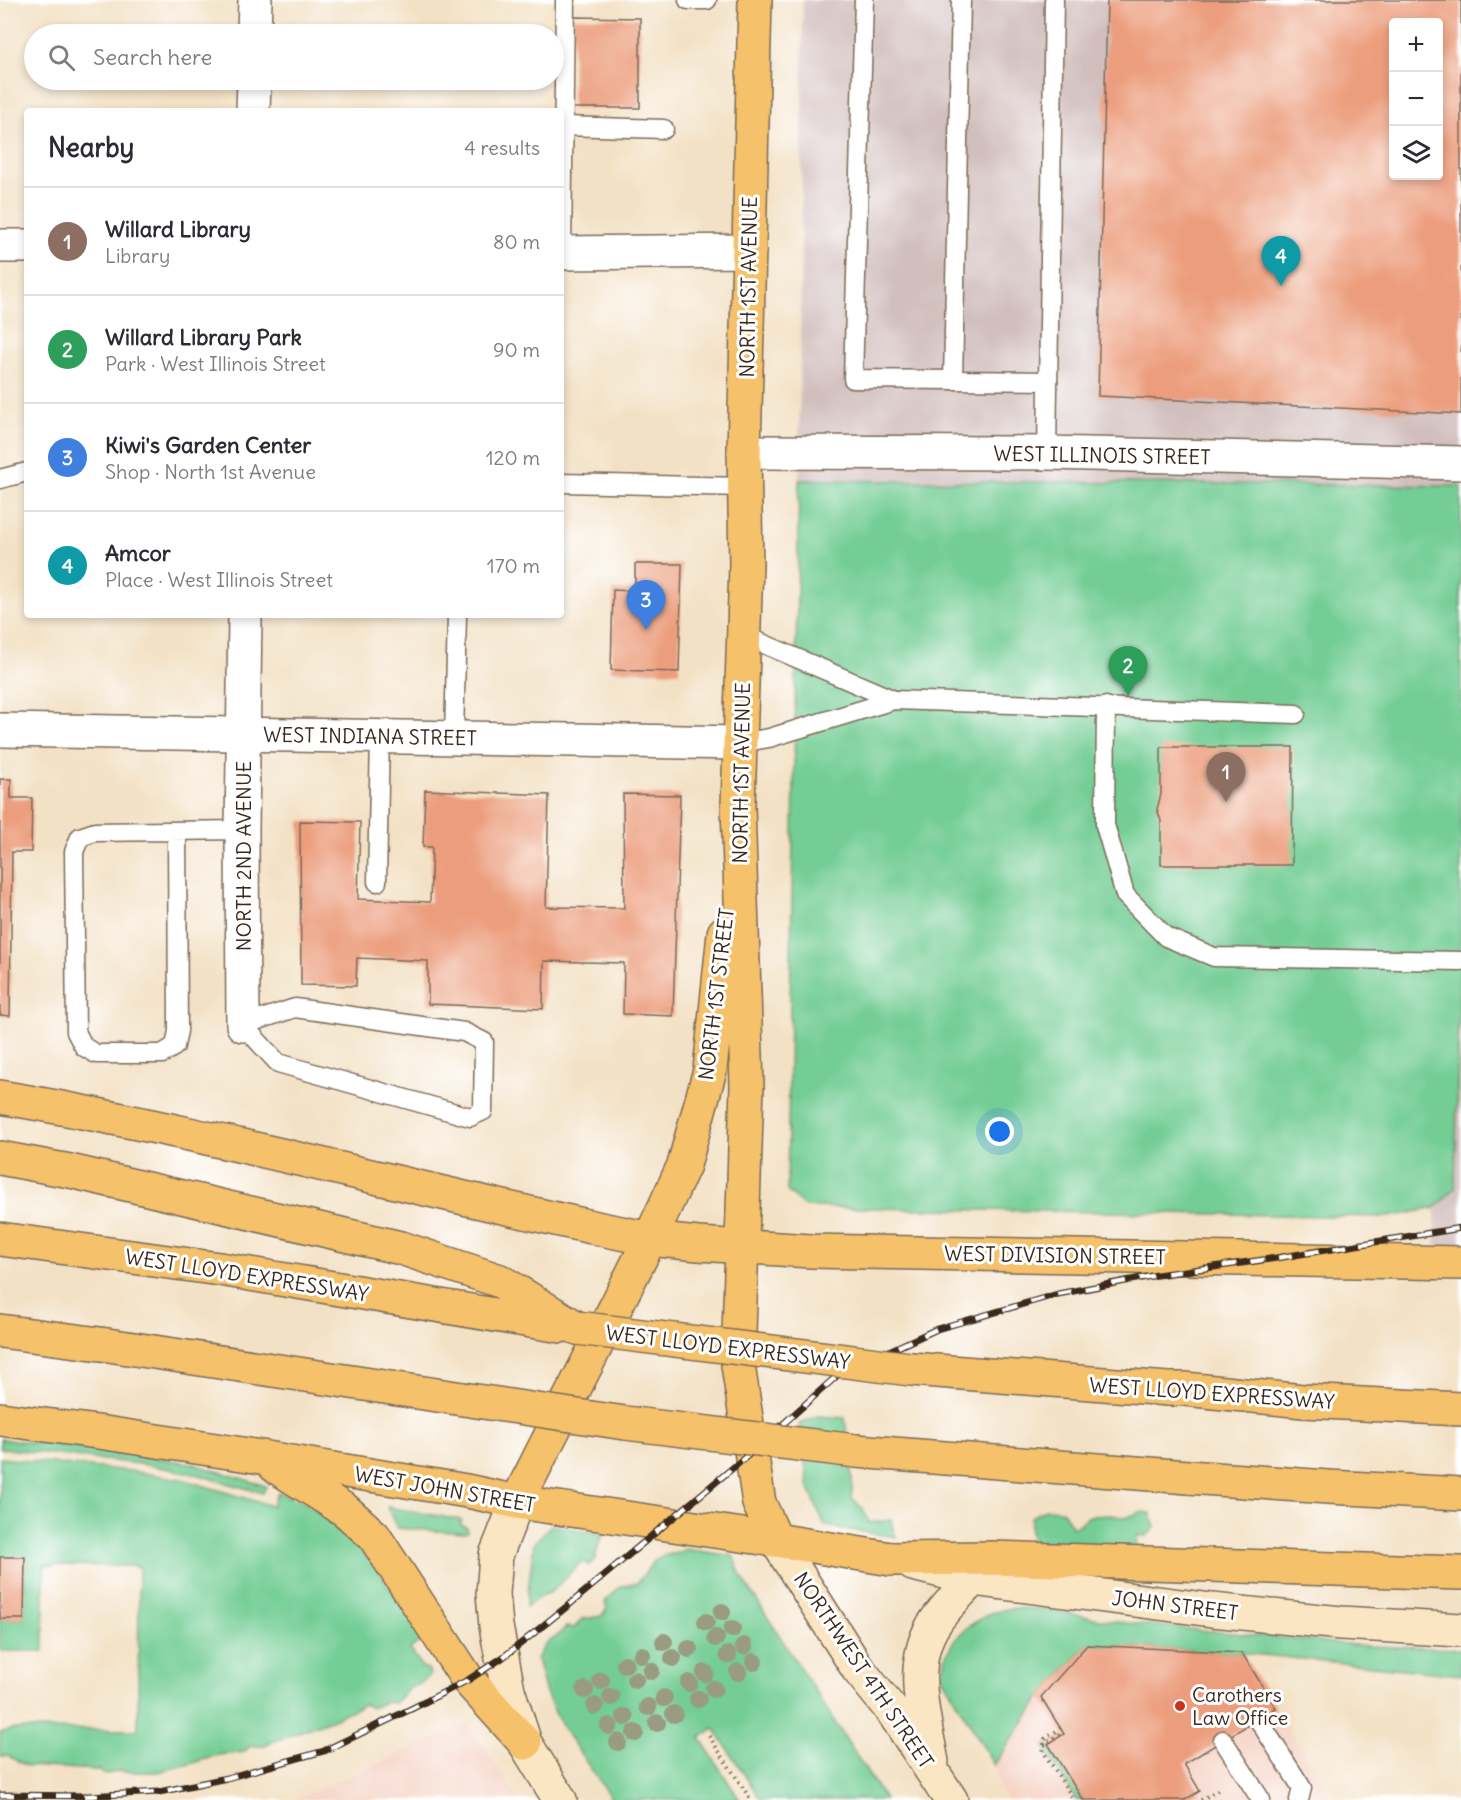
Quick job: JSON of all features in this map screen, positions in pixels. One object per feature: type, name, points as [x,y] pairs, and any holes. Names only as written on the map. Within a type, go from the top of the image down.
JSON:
[{"type":"main road","name":"NORTH 1ST AVENUE","points":[[755,0],[744,452],[746,565],[738,805],[747,1086],[738,1365],[759,1503],[776,1540]]},
{"type":"main road","name":"NORTH 1ST STREET","points":[[517,1502],[650,1239],[684,1165],[710,1070],[738,805]]},
{"type":"main road","name":"WEST DIVISION STREET","points":[[0,1096],[203,1137],[534,1215],[650,1239],[742,1248],[811,1251],[1461,1263]]},
{"type":"main road","points":[[0,1158],[70,1171],[401,1248],[500,1281],[577,1328]]},
{"type":"main road","name":"WEST LLOYD EXPRESSWAY","points":[[0,1239],[220,1269],[577,1328],[911,1369],[1185,1389],[1304,1401],[1461,1409]]},
{"type":"main road","points":[[0,1331],[108,1345],[625,1423],[856,1451],[1328,1487],[1461,1494]]},
{"type":"main road","name":"WEST JOHN STREET","points":[[0,1419],[261,1457],[467,1491],[517,1502],[891,1559],[993,1558],[1461,1573]]},
{"type":"main road","points":[[261,1457],[345,1510],[374,1536],[468,1680],[525,1743],[560,1800]]},
{"type":"main road","points":[[517,1502],[496,1555],[493,1594],[496,1626],[508,1690],[525,1743]]},
{"type":"main road","name":"NORTHWEST 4TH STREET","points":[[776,1540],[858,1669],[893,1712],[951,1800]]},
{"type":"main road","name":"JOHN STREET","points":[[891,1559],[973,1579],[1223,1611],[1341,1623],[1461,1630]]},
{"type":"main road","points":[[934,1772],[921,1704],[920,1677],[925,1641],[935,1621],[973,1579]]},
{"type":"street","points":[[254,24],[255,0]]},
{"type":"street","points":[[253,108],[254,90]]},
{"type":"street","points":[[0,246],[24,246]]},
{"type":"street","points":[[564,253],[749,251]]},
{"type":"street","name":"WEST ILLINOIS STREET","points":[[744,452],[1047,453],[1461,463]]},
{"type":"street","name":"NORTH 2ND AVENUE","points":[[243,1025],[242,830],[245,618]]},
{"type":"street","name":"WEST INDIANA STREET","points":[[0,730],[740,743]]},
{"type":"lane","points":[[566,0],[564,126],[664,129]]},
{"type":"lane","points":[[688,0],[707,0]]},
{"type":"lane","points":[[864,0],[853,379],[1048,381]]},
{"type":"lane","points":[[953,380],[961,0]]},
{"type":"lane","points":[[1047,453],[1054,0]]},
{"type":"lane","points":[[0,478],[24,473]]},
{"type":"lane","points":[[564,483],[745,487]]},
{"type":"lane","points":[[454,738],[457,618]]},
{"type":"lane","points":[[743,635],[894,700]]},
{"type":"lane","points":[[740,743],[769,738],[894,700],[1296,714]]},
{"type":"lane","points":[[1107,706],[1105,825],[1125,895],[1166,936],[1214,957],[1461,961]]},
{"type":"lane","points":[[377,882],[380,736]]},
{"type":"lane","points":[[177,831],[178,1030],[175,1046],[162,1054],[96,1054],[84,1047],[76,1032],[74,852],[80,837],[95,832],[242,830]]},
{"type":"lane","points":[[295,1008],[464,1032],[484,1042],[483,1111],[470,1117],[278,1063],[243,1025],[295,1008]]},
{"type":"lane","points":[[1258,1719],[1302,1788],[1299,1800]]},
{"type":"lane","points":[[1223,1740],[1261,1800]]},
{"type":"path","points":[[1062,1730],[1045,1739],[1043,1751],[1074,1800]]},
{"type":"path","points":[[709,1736],[751,1800]]},
{"type":"shaded area","points":[[803,0],[1461,0],[1461,486],[799,480]]},
{"type":"shaded area","points":[[1461,907],[1461,1246],[1436,1246],[1435,1208],[1455,1187]]},
{"type":"shaded area","points":[[1087,1645],[1242,1653],[1333,1800],[1007,1800],[998,1786],[994,1765],[1041,1697]]},
{"type":"shaded area","points":[[468,1723],[519,1800],[295,1800]]},
{"type":"green space","points":[[799,480],[1461,486],[1461,907],[1455,1188],[1435,1208],[1389,1217],[805,1207],[787,1191]]},
{"type":"green space","points":[[817,1416],[845,1418],[852,1498],[863,1509],[870,1523],[891,1520],[896,1537],[825,1526],[809,1489],[799,1424]]},
{"type":"green space","points":[[0,1439],[63,1445],[191,1463],[266,1486],[263,1493],[192,1473],[148,1465],[0,1448]]},
{"type":"green space","points":[[0,1458],[130,1471],[181,1479],[272,1506],[278,1492],[305,1503],[344,1532],[377,1568],[423,1639],[410,1649],[422,1667],[429,1670],[430,1676],[410,1688],[394,1703],[386,1702],[371,1708],[364,1704],[333,1719],[262,1746],[250,1746],[244,1752],[218,1755],[158,1772],[118,1771],[105,1775],[98,1770],[27,1766],[8,1756],[0,1756],[0,1733],[13,1729],[138,1730],[139,1566],[44,1565],[44,1651],[0,1651],[0,1619],[24,1619],[25,1558],[0,1557]]},
{"type":"green space","points":[[387,1507],[462,1520],[460,1524],[467,1528],[468,1532],[397,1528]]},
{"type":"green space","points":[[1046,1509],[1062,1510],[1073,1527],[1094,1515],[1126,1518],[1140,1512],[1151,1513],[1155,1528],[1146,1536],[1138,1535],[1136,1545],[1144,1549],[1033,1546],[1030,1532],[1031,1517]]},
{"type":"green space","points":[[551,1525],[604,1534],[595,1559],[589,1565],[582,1561],[551,1592],[526,1607],[534,1543]]},
{"type":"green space","points":[[685,1549],[733,1556],[741,1576],[885,1800],[761,1800],[714,1728],[700,1738],[740,1800],[612,1800],[561,1725],[546,1693],[537,1659],[546,1643],[566,1627],[574,1628],[583,1619],[602,1616],[607,1609],[605,1602],[620,1587],[637,1583],[655,1560]]},
{"type":"green space","points":[[1011,1608],[1041,1609],[1118,1622],[1367,1646],[1461,1649],[1461,1675],[1242,1653],[1087,1645],[1041,1697],[994,1765],[942,1677],[946,1655],[955,1639],[969,1626],[988,1614]]},
{"type":"green space","points":[[1048,1744],[1083,1800],[1076,1800],[1046,1751],[1045,1745]]},
{"type":"building","points":[[1107,0],[1461,0],[1461,414],[1098,396]]},
{"type":"building","points":[[573,17],[640,18],[640,108],[572,108]]},
{"type":"building","points":[[635,564],[682,564],[679,672],[611,670],[613,590],[635,591]]},
{"type":"building","points":[[1161,747],[1293,747],[1292,865],[1161,865],[1161,821],[1157,809],[1161,794]]},
{"type":"building","points":[[0,779],[11,779],[11,798],[32,798],[31,852],[12,852],[10,1016],[0,1015]]},
{"type":"building","points":[[425,790],[549,795],[546,907],[624,908],[623,794],[680,795],[673,1016],[623,1014],[624,963],[544,961],[543,1009],[428,1004],[428,961],[357,958],[356,986],[301,985],[300,821],[360,822],[358,899],[430,902],[432,847],[423,847]]},
{"type":"building","points":[[0,1557],[25,1557],[24,1619],[0,1619]]},
{"type":"building","points":[[1087,1645],[1242,1653],[1276,1708],[1184,1764],[1200,1791],[1185,1800],[1083,1800],[1048,1744],[1064,1734],[1041,1697]]},
{"type":"railway","points":[[0,1795],[88,1796],[159,1792],[227,1778],[324,1751],[413,1708],[468,1680],[524,1641],[753,1451],[839,1374],[937,1329],[1058,1294],[1157,1275],[1461,1228]]},
{"type":"place","name":"Amcor","points":[[1281,286]]},
{"type":"place","name":"Kiwi's Garden Center","points":[[646,630]]},
{"type":"place","name":"Willard Library Park","points":[[1128,696]]},
{"type":"place","name":"Willard Library","points":[[1226,802]]},
{"type":"place","name":"Carothers Law Office","points":[[1180,1706]]}]
